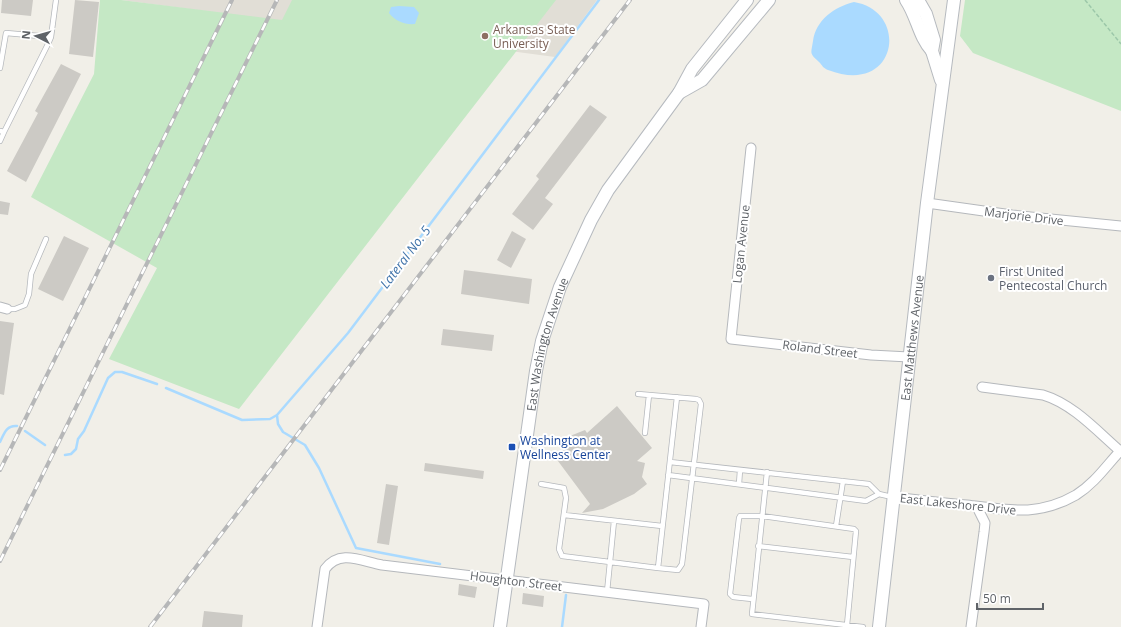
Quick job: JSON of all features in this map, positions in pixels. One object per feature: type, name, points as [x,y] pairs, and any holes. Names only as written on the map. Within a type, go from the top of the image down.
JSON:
[{"type":"street","name":"East Washington Avenue","points":[[500,627],[536,371],[542,341],[572,258],[608,190],[679,93],[692,69],[747,0]]},
{"type":"street","name":"East Washington Avenue","points":[[679,93],[702,80],[769,0]]},
{"type":"street","name":"East Matthews Avenue","points":[[879,627],[927,203],[943,85],[932,51],[924,42],[917,19],[906,0]]},
{"type":"street","name":"East Matthews Avenue","points":[[918,0],[926,14],[934,40],[932,51]]},
{"type":"street","points":[[943,85],[954,0]]},
{"type":"street","name":"Logan Avenue","points":[[731,339],[751,148]]},
{"type":"street","name":"Marjorie Drive","points":[[927,203],[1012,215],[1121,226]]},
{"type":"street","name":"Roland Street","points":[[731,339],[870,355],[909,357]]},
{"type":"street","points":[[982,387],[1044,394],[1052,397],[1067,406],[1121,450]]},
{"type":"street","name":"East Lakeshore Drive","points":[[894,497],[1017,512],[1041,509],[1061,503],[1075,495],[1101,475],[1121,450]]},
{"type":"street","points":[[971,627],[985,523],[977,506]]},
{"type":"street","name":"Houghton Street","points":[[317,627],[325,569],[331,562],[342,557],[382,565],[704,604],[701,627]]},
{"type":"lane","points":[[0,141],[2,132],[51,37],[56,0]]},
{"type":"lane","points":[[0,68],[6,33],[51,37]]},
{"type":"lane","points":[[3,308],[15,309],[25,305],[29,294],[31,274],[46,239]]},
{"type":"lane","points":[[541,484],[564,488],[566,498],[559,549],[562,556],[674,570],[681,568],[700,404],[699,400],[696,399],[638,394]]},
{"type":"lane","points":[[645,434],[649,395]]},
{"type":"lane","points":[[658,568],[677,397]]},
{"type":"lane","points":[[670,462],[869,484],[879,494],[894,497]]},
{"type":"lane","points":[[739,484],[740,470]]},
{"type":"lane","points":[[767,472],[751,612],[754,614],[863,627]]},
{"type":"lane","points":[[668,475],[866,501],[879,494]]},
{"type":"lane","points":[[836,526],[843,481]]},
{"type":"lane","points":[[564,515],[662,526]]},
{"type":"lane","points":[[752,599],[733,597],[730,594],[738,518],[745,515],[762,516],[854,529],[856,531],[847,625]]},
{"type":"lane","points":[[607,592],[614,521]]},
{"type":"lane","points":[[758,546],[853,557]]},
{"type":"path","points":[[1085,0],[1121,44]]},
{"type":"shaded area","name":"Arkansas State University","points":[[121,0],[597,0],[555,57]]},
{"type":"green space","points":[[100,0],[121,0],[282,20],[292,0],[556,0],[239,409],[109,359],[157,268],[31,197],[94,74]]},
{"type":"green space","points":[[965,0],[1121,0],[1121,111],[973,53],[960,36]]},
{"type":"water","points":[[854,2],[872,9],[883,20],[889,35],[888,50],[882,63],[869,72],[852,75],[826,69],[812,55],[811,51],[815,34],[822,21],[833,11]]},
{"type":"water","points":[[391,7],[414,7],[419,13],[415,24],[400,22],[389,13]]},
{"type":"building","points":[[2,0],[33,0],[31,16],[1,13]]},
{"type":"building","points":[[75,0],[99,2],[93,57],[69,54]]},
{"type":"building","points":[[61,64],[81,74],[26,182],[7,171],[38,113],[35,111]]},
{"type":"building","points":[[590,105],[607,117],[545,198],[553,204],[533,230],[512,214],[539,179],[536,176]]},
{"type":"building","points":[[0,201],[10,203],[8,215],[0,214]]},
{"type":"building","points":[[512,231],[526,239],[511,268],[497,260]]},
{"type":"building","points":[[64,236],[89,248],[63,301],[38,289]]},
{"type":"building","points":[[464,270],[532,279],[529,304],[461,294]]},
{"type":"building","points":[[0,321],[14,323],[4,395],[0,394]]},
{"type":"building","points":[[443,329],[494,335],[492,351],[441,345]]},
{"type":"building","points":[[617,406],[652,448],[637,461],[645,463],[642,477],[647,484],[634,494],[603,509],[582,513],[590,504],[555,457],[563,451],[560,446],[570,436],[585,430],[587,433]]},
{"type":"building","points":[[425,463],[484,471],[483,479],[424,471]]},
{"type":"building","points":[[386,484],[398,486],[389,545],[377,543]]},
{"type":"building","points":[[459,584],[477,587],[475,598],[458,595]]},
{"type":"building","points":[[523,593],[544,596],[543,607],[522,604]]},
{"type":"building","points":[[204,611],[243,615],[242,627],[202,627]]},
{"type":"waterway","name":"Lateral No. 5","points":[[166,388],[242,420],[270,419],[277,415],[348,333],[599,0]]},
{"type":"waterway","name":"Lateral No. 5","points":[[65,455],[71,454],[76,449],[78,439],[84,431],[108,378],[115,372],[122,372],[157,384]]},
{"type":"waterway","points":[[277,415],[278,424],[283,432],[305,445],[319,468],[356,548],[440,564]]},
{"type":"waterway","name":"Lateral No. 5","points":[[0,442],[4,433],[10,427],[17,426]]},
{"type":"waterway","name":"Lateral No. 5","points":[[25,431],[45,445]]},
{"type":"waterway","points":[[562,627],[566,595]]},
{"type":"railway","points":[[0,470],[232,0]]},
{"type":"railway","points":[[0,561],[277,0]]},
{"type":"railway","points":[[150,627],[630,0]]},
{"type":"place","name":"Arkansas State University","points":[[485,36]]},
{"type":"place","name":"First United Pentecostal Church","points":[[991,278]]},
{"type":"place","name":"Washington at Wellness Center","points":[[512,447]]}]
